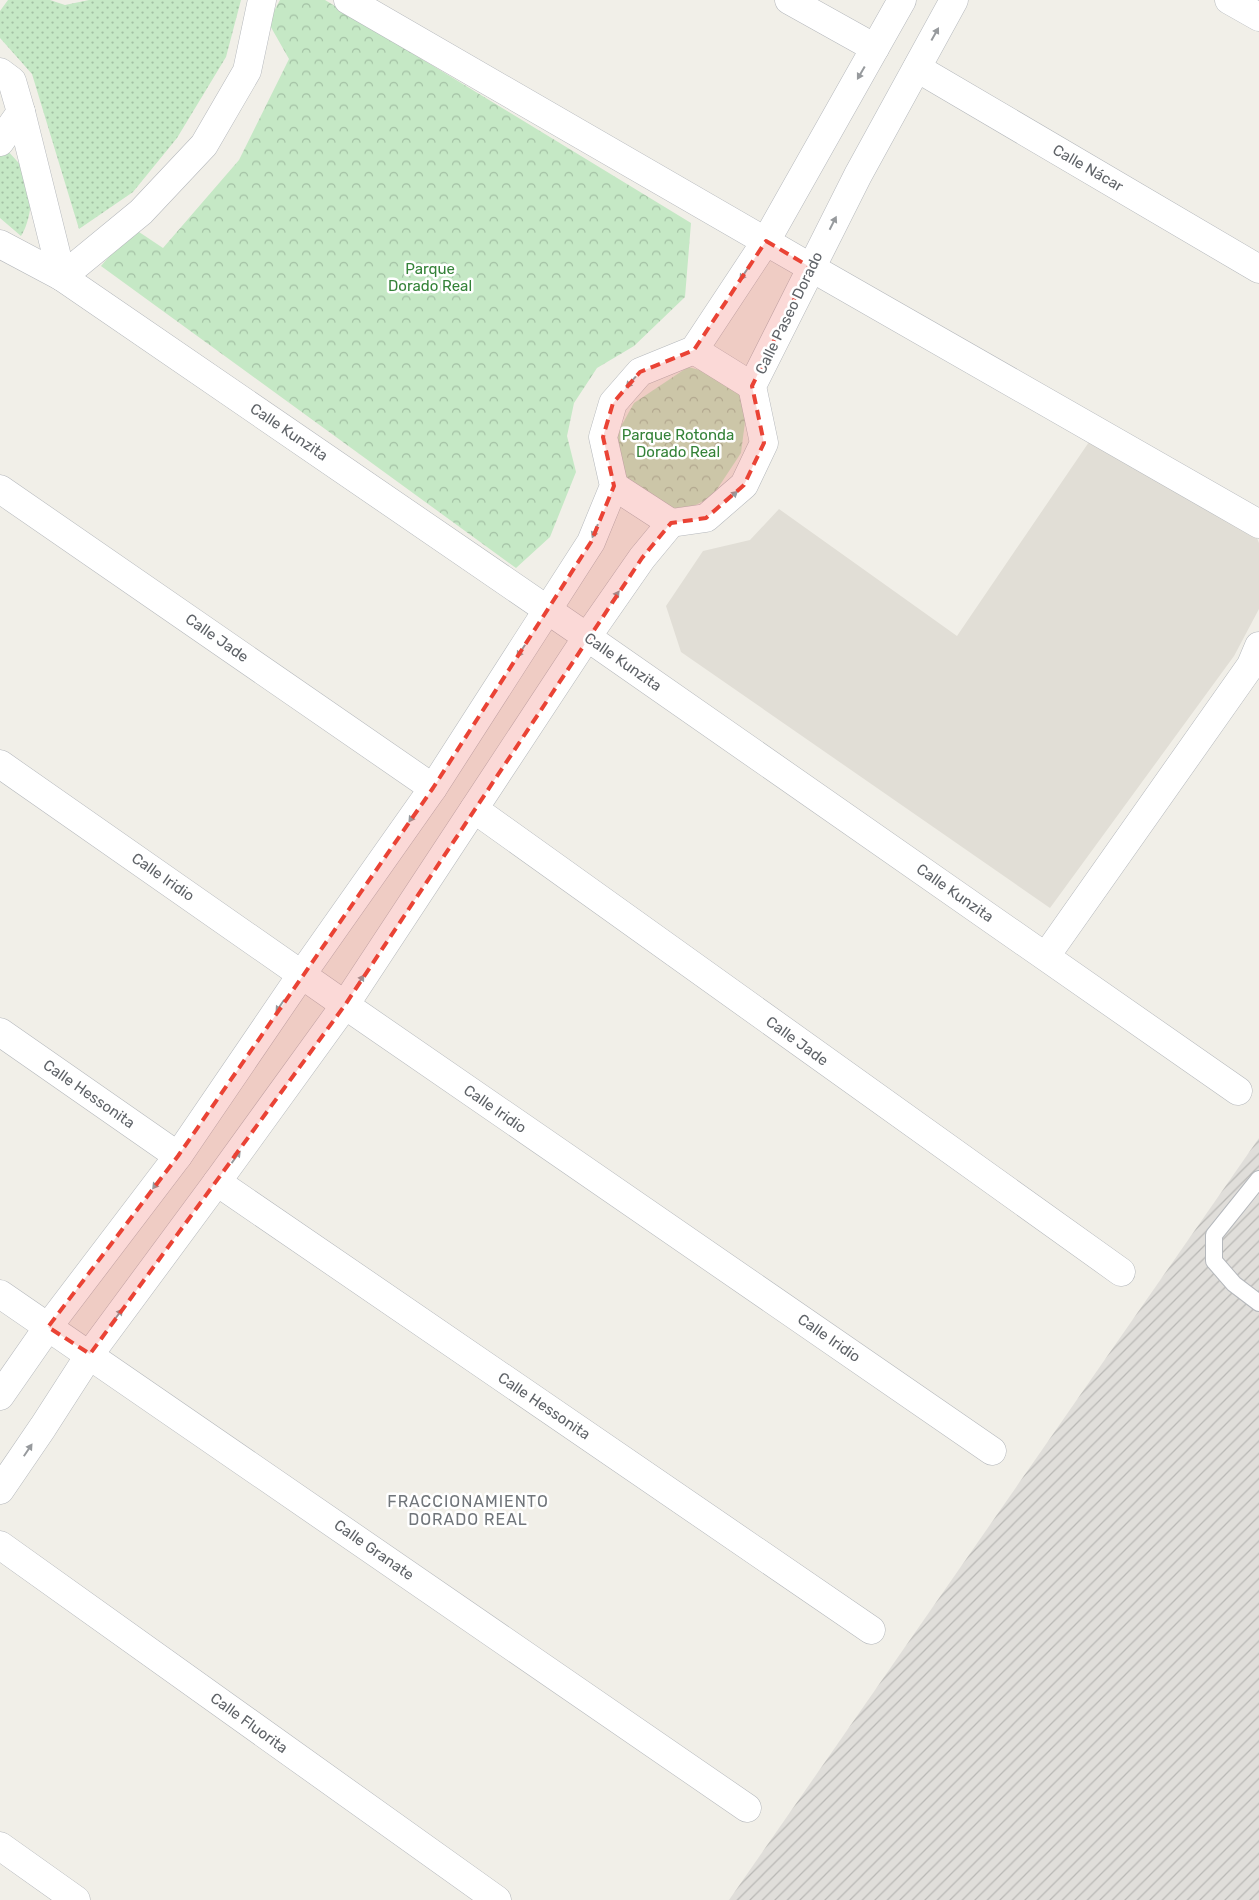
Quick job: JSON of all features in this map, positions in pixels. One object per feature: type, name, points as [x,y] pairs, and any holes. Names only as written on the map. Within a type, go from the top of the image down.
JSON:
[{"type":"street","points":[[0,72],[12,81],[62,277],[141,212],[204,145],[248,71],[262,0]]},
{"type":"street","points":[[348,0],[810,268],[1259,524]]},
{"type":"street","points":[[789,0],[875,48]]},
{"type":"street","points":[[0,1396],[48,1327],[178,1156],[302,974],[433,788],[591,542],[614,486],[603,437],[613,403],[640,372],[694,350],[766,241],[902,0]]},
{"type":"street","name":"Calle Paseo Dorado","points":[[671,523],[706,518],[744,485],[764,443],[752,386],[810,268],[954,0]]},
{"type":"street","points":[[1229,0],[1259,17]]},
{"type":"street","name":"Calle Nácar","points":[[917,68],[1259,269]]},
{"type":"street","points":[[0,142],[21,112]]},
{"type":"street","name":"Calle Kunzita","points":[[0,244],[62,277],[587,637],[1238,1091]]},
{"type":"street","points":[[694,350],[752,386]]},
{"type":"street","points":[[0,1490],[90,1354],[345,1005],[587,637],[642,558],[671,523],[614,486]]},
{"type":"street","name":"Calle Jade","points":[[0,489],[433,788]]},
{"type":"street","points":[[1046,956],[1251,665],[1259,646]]},
{"type":"street","name":"Calle Iridio","points":[[0,764],[345,1005],[992,1451]]},
{"type":"street","name":"Calle Jade","points":[[474,809],[1121,1272]]},
{"type":"street","name":"Calle Hessonita","points":[[0,1032],[178,1156]]},
{"type":"street","name":"Calle Hessonita","points":[[217,1182],[871,1630]]},
{"type":"street","name":"Calle Granate","points":[[0,1294],[90,1354],[747,1808]]},
{"type":"street","name":"Calle Fluorita","points":[[0,1545],[497,1900]]},
{"type":"street","points":[[0,1846],[76,1900]]},
{"type":"lane","points":[[1259,1179],[1214,1235],[1214,1261],[1234,1284],[1259,1303]]},
{"type":"highlighted area","points":[[766,241],[810,267],[752,386],[764,443],[744,485],[706,518],[671,523],[642,558],[345,1005],[90,1354],[48,1327],[178,1156],[433,788],[591,542],[614,486],[603,437],[613,403],[640,372],[694,350]]},
{"type":"shaded area","points":[[1089,442],[1257,538],[1259,543],[1259,609],[1234,656],[1050,908],[681,652],[666,606],[703,551],[750,540],[779,509],[957,636]]},
{"type":"shaded area","points":[[1259,1138],[1259,1900],[729,1900]]},
{"type":"green space","points":[[8,0],[50,0],[65,5],[89,0],[241,0],[226,57],[177,138],[133,192],[79,229],[32,74],[0,38],[0,11]]},
{"type":"green space","name":"Parque Dorado Real","points":[[280,0],[325,0],[691,223],[685,297],[634,346],[597,368],[574,403],[567,436],[576,472],[550,537],[516,568],[101,266],[133,228],[163,248],[239,160],[289,59],[268,22]]},
{"type":"green space","points":[[0,142],[23,168],[29,179],[31,205],[21,236],[0,218]]},
{"type":"green space","name":"Parque Rotonda Dorado Real","points":[[688,367],[712,373],[748,399],[741,453],[712,497],[671,517],[611,469],[614,439],[634,403]]},
{"type":"district","name":"FRACCIONAMIENTO DORADO REAL","points":[[468,1510]]}]
